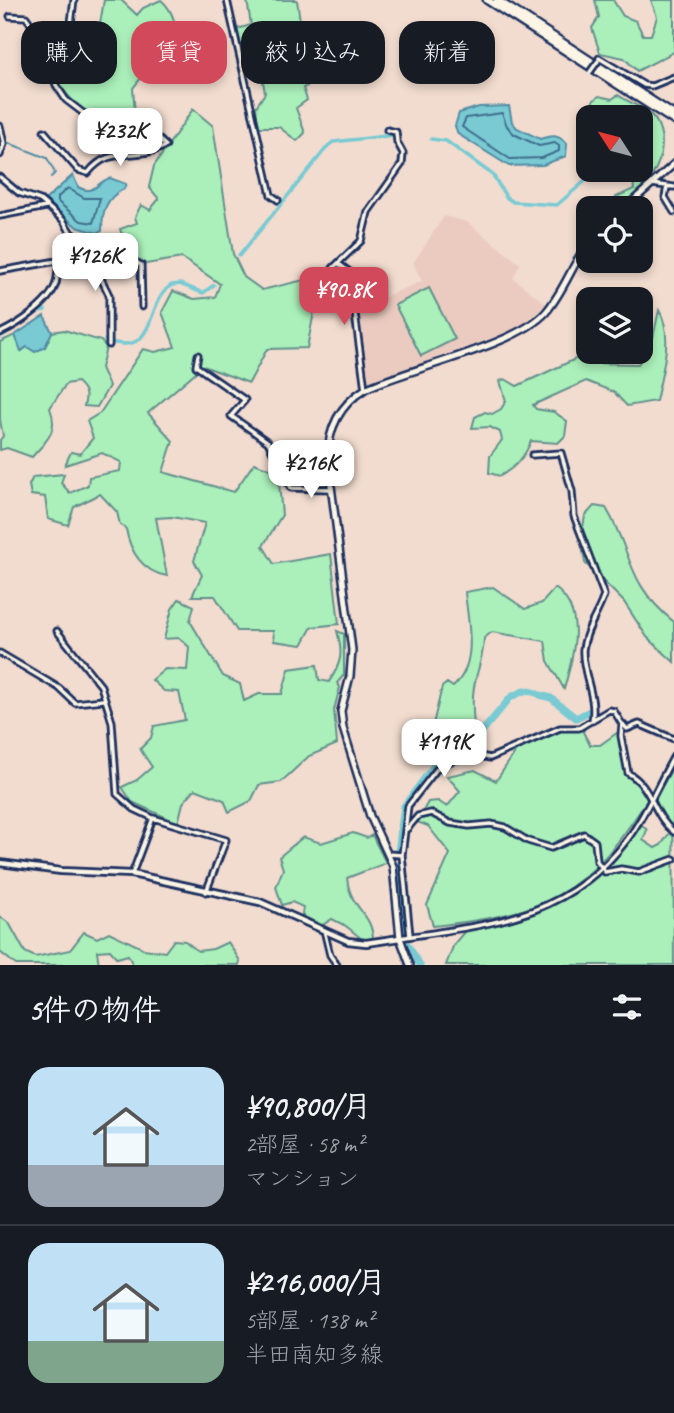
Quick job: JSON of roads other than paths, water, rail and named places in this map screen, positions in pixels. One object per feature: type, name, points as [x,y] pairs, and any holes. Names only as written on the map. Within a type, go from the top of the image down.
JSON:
[{"type":"highway","points":[[487,0],[636,97],[638,102],[674,120]]},
{"type":"highway","points":[[496,0],[674,120]]},
{"type":"main road","points":[[638,196],[674,163]]},
{"type":"main road","points":[[410,965],[400,938],[396,881],[388,854],[370,816],[342,728],[341,712],[350,676],[352,650],[327,450],[331,432],[345,406],[365,389],[529,326],[550,306],[576,263]]},
{"type":"main road","points":[[0,863],[61,871],[132,874],[260,902],[356,943],[400,938]]},
{"type":"street","points":[[71,21],[74,0]]},
{"type":"street","points":[[227,0],[271,195],[278,200]]},
{"type":"street","points":[[10,16],[26,17],[29,21]]},
{"type":"street","points":[[590,72],[598,60],[644,85],[652,86],[674,77]]},
{"type":"street","points":[[44,131],[78,170],[88,173],[99,160],[110,156],[136,156],[166,146],[158,137],[123,127],[104,129],[66,100],[56,84]]},
{"type":"street","points":[[0,126],[4,145],[0,155]]},
{"type":"street","points":[[333,268],[340,265],[344,256],[361,242],[368,212],[402,164],[403,153],[397,142],[396,132],[387,130]]},
{"type":"street","points":[[0,177],[19,193],[40,200],[62,220],[71,233],[87,240],[93,248],[96,268],[109,295],[109,345]]},
{"type":"street","points":[[652,184],[674,187]]},
{"type":"street","points":[[667,187],[665,197],[674,212]]},
{"type":"street","points":[[0,216],[47,207]]},
{"type":"street","points":[[0,333],[42,305],[58,280],[57,261],[64,241],[71,233]]},
{"type":"street","points":[[93,248],[100,242],[141,265],[142,307]]},
{"type":"street","points":[[0,271],[57,261]]},
{"type":"street","points":[[340,265],[355,276],[357,284],[354,306],[365,389]]},
{"type":"street","points":[[198,355],[196,366],[245,400],[231,416],[268,441],[291,488],[331,489]]},
{"type":"street","points":[[532,455],[561,453],[572,491],[574,516],[604,595],[592,619],[583,651],[593,706],[592,721]]},
{"type":"street","points":[[57,631],[99,682],[112,722],[117,794],[134,809],[153,818],[226,840],[206,892]]},
{"type":"street","points":[[0,653],[59,688],[75,703],[103,701]]},
{"type":"street","points":[[411,936],[402,855],[405,830],[411,798],[440,765],[470,754],[490,758],[560,728],[579,728],[609,710],[614,711],[627,729],[639,724],[674,739]]},
{"type":"street","points":[[622,724],[621,736],[628,773],[638,778],[652,797],[660,819],[674,832]]},
{"type":"street","points":[[400,938],[520,917],[563,898],[601,869],[627,840],[674,756]]},
{"type":"street","points":[[405,830],[418,816],[431,813],[450,823],[505,827],[528,841],[551,848],[584,834],[596,844],[596,857],[605,872],[621,869],[637,873],[674,859]]},
{"type":"street","points":[[132,874],[153,818]]},
{"type":"street","points":[[388,854],[402,855]]},
{"type":"street","points":[[324,930],[330,955],[337,965]]},
{"type":"water","points":[[509,106],[512,122],[517,128],[540,139],[552,136],[561,138],[567,144],[566,156],[543,165],[509,166],[458,134],[455,126],[459,113],[479,107]]},
{"type":"water","points":[[73,175],[78,187],[88,190],[110,178],[126,184],[106,206],[102,231],[97,233],[77,227],[45,200]]},
{"type":"water","points":[[44,316],[52,332],[45,347],[35,352],[27,347],[21,351],[15,335]]},
{"type":"waterway","points":[[239,256],[333,142],[395,135]]},
{"type":"waterway","points":[[431,139],[446,141],[493,175],[506,197],[513,202],[557,205],[584,182]]},
{"type":"waterway","points":[[6,142],[47,158],[55,173],[51,177]]},
{"type":"waterway","points":[[105,340],[122,344],[134,342],[143,336],[157,303],[172,285],[180,284],[203,293],[214,285]]},
{"type":"waterway","points":[[36,312],[45,310]]},
{"type":"waterway","points":[[0,337],[24,321]]},
{"type":"waterway","points":[[469,747],[511,697],[526,690],[536,693]]},
{"type":"waterway","points":[[540,695],[551,698],[576,718],[590,711]]},
{"type":"waterway","points":[[432,768],[440,762],[464,755]]},
{"type":"waterway","points":[[398,852],[404,806],[429,772]]},
{"type":"waterway","points":[[399,865],[406,931]]},
{"type":"waterway","points":[[408,945],[420,965]]}]
